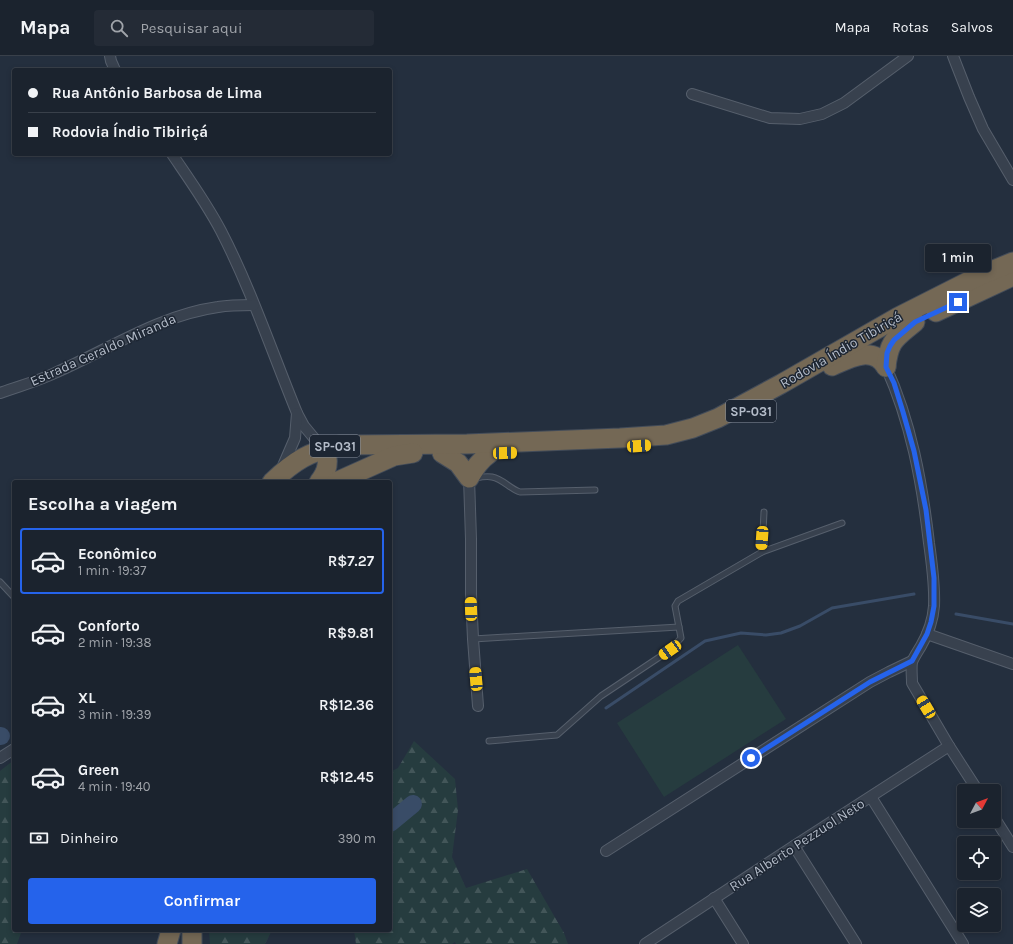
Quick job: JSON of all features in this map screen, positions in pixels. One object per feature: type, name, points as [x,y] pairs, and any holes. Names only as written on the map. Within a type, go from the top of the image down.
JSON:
[{"type":"highway","name":"Rodovia Índio Tibiriçá","points":[[275,479],[306,455],[340,445],[467,444],[620,438],[666,434],[693,428],[718,418],[774,388],[898,317],[979,276],[1013,262]]},
{"type":"highway","name":"Rodovia Índio Tibiriçá","points":[[340,480],[394,456],[408,453],[490,454],[597,449],[678,442],[705,433],[732,421],[915,322],[1013,276]]},
{"type":"highway","points":[[886,367],[887,353],[890,346],[894,340],[915,322]]},
{"type":"highway","points":[[832,366],[853,357],[866,355],[878,357],[882,360],[886,367]]},
{"type":"highway","points":[[320,480],[326,470],[328,462],[323,449]]},
{"type":"highway","points":[[442,453],[458,463],[469,478],[483,458],[490,454]]},
{"type":"highway","points":[[167,944],[170,932]]},
{"type":"highway","points":[[192,932],[192,944]]},
{"type":"street","points":[[692,94],[770,118],[800,119],[822,114],[844,103],[908,56]]},
{"type":"street","points":[[953,56],[983,129],[1013,180]]},
{"type":"street","points":[[173,156],[213,216],[240,272],[297,413],[304,426],[323,449]]},
{"type":"street","name":"Estrada Geraldo Miranda","points":[[0,393],[56,373],[118,342],[155,325],[182,315],[217,307],[254,305]]},
{"type":"street","points":[[886,367],[901,405],[914,451],[926,510],[934,586],[934,606],[931,622],[927,634],[912,661],[912,683],[973,784]]},
{"type":"street","points":[[275,479],[295,438],[297,413]]},
{"type":"street","points":[[469,478],[473,639],[478,706]]},
{"type":"street","points":[[927,634],[1012,665]]},
{"type":"street","points":[[606,851],[870,682],[912,661]]},
{"type":"street","name":"Rua Alberto Pezzuol Neto","points":[[645,944],[949,746]]},
{"type":"street","points":[[0,758],[12,750]]},
{"type":"street","points":[[870,797],[963,944]]},
{"type":"street","points":[[1001,828],[1013,847]]},
{"type":"street","points":[[794,846],[856,944]]},
{"type":"street","points":[[714,898],[743,944]]},
{"type":"lane","points":[[469,478],[493,477],[499,479],[510,488],[520,492],[595,490]]},
{"type":"lane","points":[[762,552],[764,512]]},
{"type":"lane","points":[[489,741],[557,735],[601,696],[670,650],[681,638],[675,606],[678,601],[762,552],[842,523]]},
{"type":"lane","points":[[0,582],[12,596]]},
{"type":"lane","points":[[473,639],[679,627]]},
{"type":"green space","points":[[738,645],[786,719],[664,797],[617,723]]},
{"type":"green space","points":[[414,741],[455,779],[458,810],[452,857],[466,888],[527,869],[564,933],[568,944],[456,944],[455,942],[452,944],[356,944],[354,932],[392,932],[392,771],[398,768]]},
{"type":"green space","points":[[12,762],[12,932],[21,932],[17,944],[0,944],[0,771]]},
{"type":"green space","points":[[209,932],[271,932],[265,944],[210,944]]},
{"type":"waterway","points":[[606,708],[705,641],[741,633],[766,635],[781,633],[800,626],[832,608],[914,594]]},
{"type":"waterway","points":[[956,614],[1013,624]]},
{"type":"waterway","points":[[392,821],[413,804]]},
{"type":"route","points":[[751,758],[870,682],[912,661],[927,634],[934,606],[934,578],[926,510],[914,451],[894,383],[886,367],[887,353],[894,340],[915,322],[958,302]]}]
